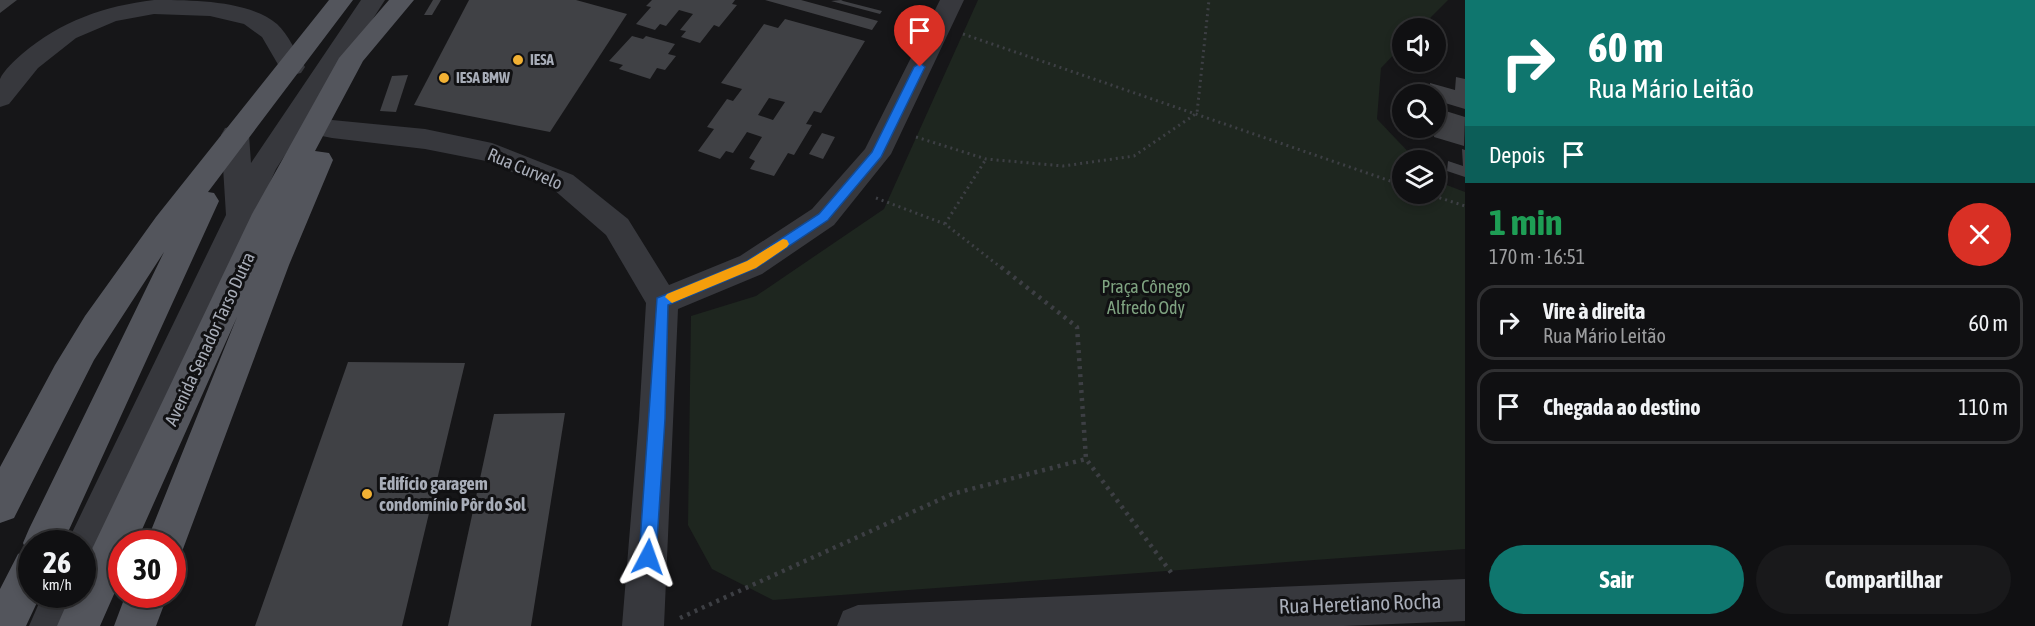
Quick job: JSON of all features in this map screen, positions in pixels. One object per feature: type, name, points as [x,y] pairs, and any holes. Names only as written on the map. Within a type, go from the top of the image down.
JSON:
[{"type":"main road","points":[[0,505],[111,303],[235,135],[292,67],[341,0]]},
{"type":"main road","name":"Avenida Senador Tarso Dutra","points":[[78,626],[267,214],[352,58],[402,0]]},
{"type":"main road","name":"Avenida Senador Tarso Dutra","points":[[171,530],[273,265],[332,129],[352,58]]},
{"type":"main road","points":[[49,530],[235,135]]},
{"type":"main road","points":[[4,626],[18,597]]},
{"type":"main road","points":[[135,626],[142,608]]},
{"type":"street","points":[[94,530],[262,167],[373,0]]},
{"type":"street","points":[[658,624],[657,419],[662,302],[751,265],[824,217],[877,154],[952,0]]},
{"type":"street","points":[[0,98],[28,63],[61,36],[105,15],[141,7],[196,7],[246,16],[267,28],[292,67]]},
{"type":"street","name":"Rua Curvelo","points":[[332,129],[425,139],[492,153],[563,182],[617,227],[662,302]]},
{"type":"street","points":[[235,135],[239,217]]},
{"type":"street","name":"Rua Heretiano Rocha","points":[[858,626],[1465,600]]},
{"type":"street","points":[[50,626],[58,608]]},
{"type":"path","points":[[890,128],[986,159],[1063,166],[1134,156],[1197,113],[1209,0]]},
{"type":"path","points":[[940,26],[1392,181]]},
{"type":"path","points":[[945,224],[986,159]]},
{"type":"path","points":[[848,188],[945,224],[1077,327],[1086,459],[1200,611]]},
{"type":"path","points":[[1446,200],[1465,206]]},
{"type":"path","points":[[658,624],[952,494],[1086,459]]},
{"type":"green space","name":"Praça Cônego Alfredo Ody","points":[[978,0],[1448,0],[1430,18],[1392,18],[1392,56],[1381,68],[1377,119],[1392,135],[1392,138],[1395,138],[1406,150],[1392,150],[1392,204],[1446,204],[1446,185],[1465,192],[1465,549],[773,600],[712,569],[688,525],[691,316],[756,296],[884,209]]},
{"type":"building","points":[[0,0],[17,0],[0,13]]},
{"type":"building","points":[[433,0],[441,0],[432,15],[424,15]]},
{"type":"building","name":"IESA","points":[[469,0],[576,0],[627,14],[550,132],[414,105]]},
{"type":"building","points":[[652,0],[735,0],[732,4],[737,5],[719,27],[714,25],[700,43],[681,37],[686,31],[680,30],[693,14],[679,10],[666,26],[660,24],[655,30],[636,24],[651,7],[646,6]]},
{"type":"building","points":[[765,0],[801,0],[878,21],[872,30]]},
{"type":"building","points":[[841,0],[882,11],[880,14],[831,1]]},
{"type":"building","points":[[785,19],[865,41],[821,113],[814,111],[806,124],[812,125],[794,155],[788,153],[774,176],[750,169],[755,161],[749,158],[762,137],[747,132],[733,153],[726,151],[720,159],[698,151],[714,129],[707,127],[727,99],[733,101],[742,89],[721,83],[764,24],[778,28]],"holes":[[[769,98],[785,102],[773,120],[758,115]]]},
{"type":"building","points":[[632,36],[643,39],[646,36],[675,44],[668,54],[676,56],[665,70],[657,68],[650,79],[619,69],[623,65],[609,61]]},
{"type":"building","points":[[408,75],[396,112],[380,111],[392,76]]},
{"type":"building","points":[[1456,77],[1465,79],[1465,109],[1446,103],[1446,87],[1455,90]]},
{"type":"building","points":[[1446,111],[1465,117],[1464,146],[1437,138],[1446,138]]},
{"type":"building","points":[[822,133],[835,137],[823,159],[809,154]]},
{"type":"building","points":[[1462,149],[1465,150],[1465,177],[1447,171],[1448,161],[1463,166]]},
{"type":"building","name":"Edifício garagem condomínio Pôr do Sol","points":[[348,362],[465,363],[402,626],[255,626]]},
{"type":"building","points":[[565,413],[531,626],[448,626],[494,414]]},
{"type":"slow traffic","points":[[672,297],[751,265],[783,244]]},
{"type":"place","name":"IESA","points":[[518,60]]},
{"type":"place","name":"IESA BMW","points":[[444,78]]},
{"type":"place","name":"Edifício garagem condomínio Pôr do Sol","points":[[367,494]]},
{"type":"route","points":[[648,557],[662,302],[751,265],[824,217],[877,154],[920,67]]}]
